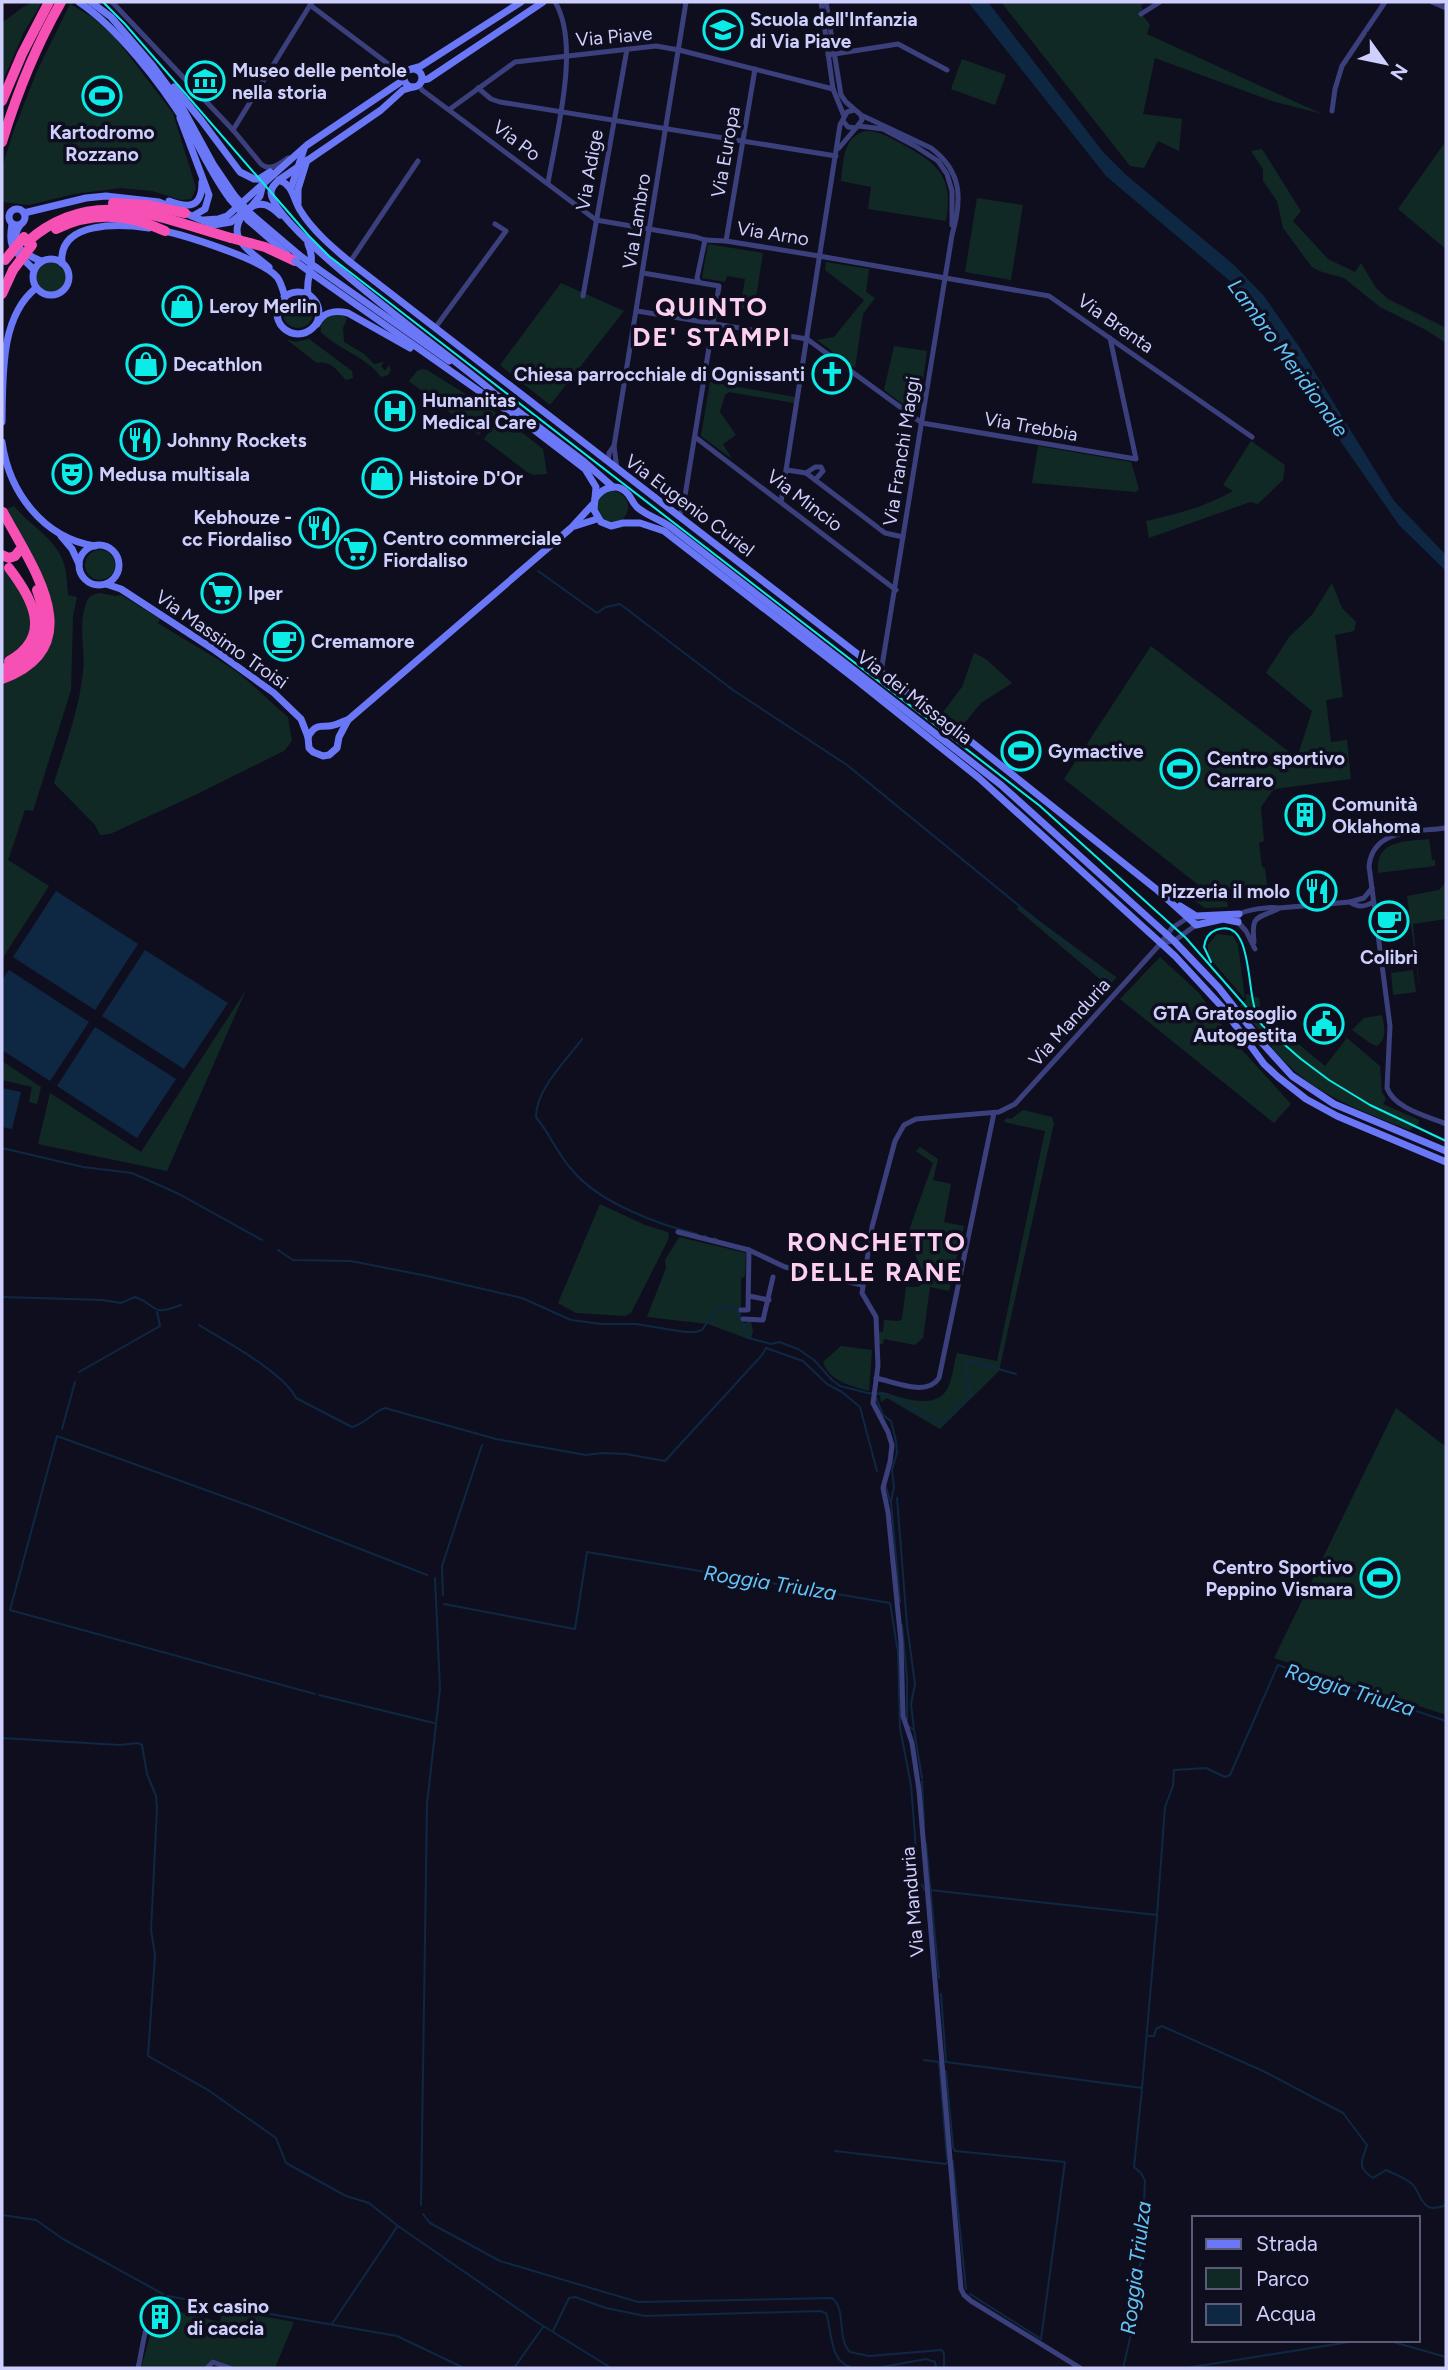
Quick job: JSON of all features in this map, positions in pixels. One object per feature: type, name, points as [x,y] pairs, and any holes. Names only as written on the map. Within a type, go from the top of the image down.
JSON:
[{"type":"highway","points":[[2,142],[49,2]]},
{"type":"highway","points":[[2,100],[41,28],[61,2]]},
{"type":"highway","points":[[2,280],[7,265],[41,223],[91,203],[147,205],[189,215]]},
{"type":"highway","points":[[28,241],[52,224],[68,217],[104,208],[141,212],[297,258]]},
{"type":"highway","points":[[28,241],[61,227],[98,217],[129,218],[165,231]]},
{"type":"highway","points":[[2,294],[7,265]]},
{"type":"highway","points":[[2,511],[40,600],[44,625],[34,650],[17,665],[2,669]]},
{"type":"highway","points":[[2,511],[44,592],[50,615],[46,642],[35,661],[2,679]]},
{"type":"highway","points":[[2,555],[9,558],[19,551]]},
{"type":"highway","points":[[5,564],[31,588],[42,610]]},
{"type":"highway","points":[[2,663],[17,657],[26,649],[36,624],[29,597],[5,564]]},
{"type":"main road","name":"Via Eugenio Curiel","points":[[79,2],[116,33],[179,114],[209,167],[232,197],[297,258],[494,392],[613,487]]},
{"type":"main road","name":"Via Eugenio Curiel","points":[[91,2],[111,17],[178,100],[232,197]]},
{"type":"main road","points":[[204,220],[227,216],[297,153],[399,83],[408,71],[421,66],[521,2]]},
{"type":"main road","points":[[494,392],[331,264],[294,227],[271,194],[276,183],[382,110],[406,88],[428,79],[543,2]]},
{"type":"main road","points":[[153,66],[194,111],[226,156],[244,175],[259,178],[297,153]]},
{"type":"main road","points":[[408,71],[405,81],[418,84]]},
{"type":"main road","points":[[408,71],[419,72],[418,84]]},
{"type":"main road","points":[[179,114],[206,187],[208,200],[205,209],[189,215]]},
{"type":"main road","points":[[276,183],[286,183],[291,188],[307,145]]},
{"type":"main road","points":[[298,207],[298,189],[307,160]]},
{"type":"main road","points":[[2,207],[24,212],[86,198],[113,196],[153,196],[188,206],[194,204],[201,195],[202,181]]},
{"type":"main road","points":[[263,183],[260,196],[237,232],[241,242],[274,274],[285,297]]},
{"type":"main road","name":"Via Eugenio Curiel","points":[[291,188],[298,207],[308,221],[350,262],[881,672],[1156,889]]},
{"type":"main road","points":[[113,196],[159,202],[213,225],[223,225],[267,205],[294,227]]},
{"type":"main road","points":[[14,210],[10,213],[14,223],[15,241],[23,251],[41,261],[52,259],[62,263]]},
{"type":"main road","points":[[2,215],[14,223],[25,220],[24,212]]},
{"type":"main road","points":[[14,223],[9,241],[12,248],[34,270]]},
{"type":"main road","points":[[41,261],[34,270],[33,282],[36,288],[49,296],[60,293],[65,290],[69,279],[61,255],[74,236],[97,227],[128,225],[165,231],[241,256],[274,274]]},
{"type":"main road","points":[[305,239],[312,256],[308,294]]},
{"type":"main road","name":"Via Eugenio Curiel","points":[[316,271],[585,469],[596,487],[594,501]]},
{"type":"main road","points":[[2,422],[6,326],[19,301],[36,288]]},
{"type":"main road","points":[[317,324],[320,310],[314,298],[296,292],[285,297],[277,312],[283,328],[293,334],[309,332],[317,324],[321,317],[340,311],[399,341],[439,368]]},
{"type":"main road","points":[[2,442],[20,496],[30,509],[58,532],[76,542],[107,547],[115,553],[119,563],[117,574],[121,589]]},
{"type":"main road","points":[[331,727],[348,720],[571,528],[601,491],[613,487]]},
{"type":"main road","name":"Via dei Missaglia","points":[[613,487],[624,491],[642,511],[672,528],[994,779],[1167,934],[1219,988],[1280,1065],[1305,1086],[1349,1111],[1446,1151]]},
{"type":"main road","points":[[571,528],[597,519],[594,501]]},
{"type":"main road","points":[[623,523],[632,512],[632,501]]},
{"type":"main road","name":"Via dei Missaglia","points":[[597,519],[609,526],[623,523],[646,524],[664,531],[979,778],[1161,943],[1222,1007],[1264,1064],[1292,1089],[1319,1108],[1446,1162]]},
{"type":"main road","points":[[58,532],[72,549],[82,575],[89,582],[94,585],[106,584],[117,574]]},
{"type":"main road","points":[[79,564],[84,552],[95,545]]},
{"type":"main road","name":"Via Massimo Troisi","points":[[106,584],[121,589],[254,677],[301,719],[317,726]]},
{"type":"main road","name":"Via Massimo Troisi","points":[[301,719],[308,737]]},
{"type":"main road","points":[[339,737],[331,727],[317,726],[308,737],[309,748],[323,757],[329,755],[337,748],[339,737],[348,720]]},
{"type":"main road","points":[[1156,889],[1196,916],[1240,921]]},
{"type":"main road","points":[[1156,889],[1196,925],[1223,919],[1240,921]]},
{"type":"street","points":[[112,2],[233,130],[265,168],[271,168],[297,153]]},
{"type":"street","points":[[548,183],[568,55],[562,13],[555,2]]},
{"type":"street","name":"Via Lambro","points":[[614,446],[687,2]]},
{"type":"street","points":[[824,2],[834,89],[848,127],[858,127]]},
{"type":"street","points":[[1142,14],[1160,2]]},
{"type":"street","points":[[1332,111],[1342,66],[1385,2]]},
{"type":"street","points":[[1432,2],[1446,8]]},
{"type":"street","points":[[233,130],[311,3],[387,63],[408,71]]},
{"type":"street","points":[[831,54],[898,44],[947,70]]},
{"type":"street","name":"Via Piave","points":[[450,109],[515,62],[656,46],[834,89]]},
{"type":"street","name":"Via Adige","points":[[583,296],[627,48]]},
{"type":"street","points":[[831,54],[841,95],[861,115],[858,127],[836,153]]},
{"type":"street","name":"Via Europa","points":[[726,241],[755,69]]},
{"type":"street","name":"Via Po","points":[[418,84],[596,220]]},
{"type":"street","points":[[478,88],[491,100],[500,102],[836,153]]},
{"type":"street","points":[[781,502],[840,125],[847,112],[855,110]]},
{"type":"street","name":"Via Franchi Maggi","points":[[861,115],[925,145],[941,156],[952,171],[958,188],[959,212],[952,235],[881,672]]},
{"type":"street","name":"Via Franchi Maggi","points":[[858,127],[883,130],[921,149],[938,161],[947,174],[952,191],[952,235]]},
{"type":"street","points":[[350,262],[418,161]]},
{"type":"street","name":"Via Arno","points":[[596,220],[945,278]]},
{"type":"street","points":[[435,328],[506,232],[495,224]]},
{"type":"street","points":[[699,282],[697,278],[705,240]]},
{"type":"street","points":[[643,274],[719,286],[683,508],[679,516]]},
{"type":"street","name":"Via Brenta","points":[[945,278],[1049,296],[1252,437]]},
{"type":"street","points":[[637,311],[807,339],[922,423]]},
{"type":"street","name":"Via Trebbia","points":[[922,423],[1136,459],[1110,338]]},
{"type":"street","name":"Via Mincio","points":[[694,437],[896,590]]},
{"type":"street","points":[[599,455],[614,446]]},
{"type":"street","points":[[608,462],[609,453],[614,446]]},
{"type":"street","points":[[614,446],[617,469]]},
{"type":"street","points":[[806,473],[815,467],[821,467],[823,471],[814,480]]},
{"type":"street","points":[[787,470],[806,473],[885,533],[903,537]]},
{"type":"street","points":[[1446,828],[1382,839],[1369,862],[1390,1027],[1387,1088],[1390,1096],[1399,1104],[1446,1124]]},
{"type":"street","points":[[1251,912],[1255,949],[1240,921],[1244,911],[1350,902],[1364,898],[1372,888]]},
{"type":"street","points":[[1364,898],[1373,902]]},
{"type":"street","points":[[1350,902],[1355,906],[1364,906],[1373,902]]},
{"type":"street","points":[[1364,906],[1376,916]]},
{"type":"street","points":[[1240,921],[1254,922],[1265,913],[1279,908]]},
{"type":"street","points":[[1196,916],[1196,925],[1174,941],[1161,943],[1167,934],[1187,918],[1196,916]]},
{"type":"street","name":"Via Manduria","points":[[1080,2368],[971,2301],[961,2289],[919,1790],[912,1746],[903,1716],[901,1642],[888,1512],[883,1488],[890,1462],[891,1445],[888,1432],[875,1407],[873,1393],[878,1359],[876,1316],[863,1297],[862,1285],[872,1227],[896,1138],[902,1127],[912,1120],[994,1113],[1010,1108],[1161,943]]},
{"type":"street","points":[[876,1378],[925,1388],[935,1384],[939,1378],[994,1113]]},
{"type":"street","points":[[678,1231],[749,1250],[785,1267],[862,1285]]},
{"type":"street","points":[[741,1310],[748,1310],[749,1250]]},
{"type":"street","points":[[743,1319],[764,1320],[774,1277]]},
{"type":"street","points":[[749,1296],[769,1300]]},
{"type":"street","points":[[138,2368],[149,2318],[155,2306]]},
{"type":"street","points":[[207,2368],[213,2362],[230,2368]]},
{"type":"green space","points":[[34,2],[42,2],[24,32],[2,83],[2,23]]},
{"type":"green space","points":[[1001,2],[1146,2],[1141,6],[1143,10],[1140,12],[1150,25],[1147,34],[1322,114],[1272,101],[1155,58],[1143,114],[1182,119],[1179,151],[1158,141],[1144,168],[1130,166]]},
{"type":"green space","name":"Kartodromo Rozzano","points":[[70,4],[92,17],[114,36],[173,113],[196,188],[191,199],[181,200],[152,191],[120,188],[74,194],[29,205],[2,202],[2,167],[14,130],[37,71]]},
{"type":"green space","points":[[962,59],[1006,75],[995,105],[951,89]]},
{"type":"green space","points":[[866,131],[889,137],[915,151],[934,166],[948,193],[946,221],[868,209],[871,187],[841,181],[848,144],[858,134]]},
{"type":"green space","points":[[1446,141],[1446,249],[1398,209]]},
{"type":"green space","points":[[1262,149],[1301,211],[1293,221],[1328,259],[1355,272],[1361,263],[1376,288],[1388,299],[1446,328],[1446,343],[1380,307],[1344,278],[1312,267],[1283,228],[1277,201],[1263,181],[1263,169],[1251,151]]},
{"type":"green space","points":[[977,198],[1023,205],[1011,280],[965,272]]},
{"type":"green space","points":[[708,244],[763,253],[754,310],[740,308],[745,279],[727,276],[725,282],[702,278]]},
{"type":"green space","points":[[51,262],[62,266],[66,277],[62,288],[51,292],[40,288],[36,277],[40,266]]},
{"type":"green space","points":[[826,262],[869,269],[866,292],[875,298],[863,314],[855,368],[817,340],[834,337],[864,300],[825,270]]},
{"type":"green space","points":[[561,283],[624,311],[550,405],[500,365]]},
{"type":"green space","points":[[298,298],[309,302],[313,313],[309,324],[298,328],[287,324],[283,313],[287,302]]},
{"type":"green space","points":[[340,314],[347,318],[343,328],[344,342],[363,353],[374,364],[384,362],[381,366],[385,371],[389,365],[391,370],[388,375],[381,377],[368,364],[321,332],[321,324],[327,316]]},
{"type":"green space","points":[[286,339],[295,342],[309,339],[352,371],[353,378],[346,380],[330,365],[317,363]]},
{"type":"green space","points":[[894,346],[927,351],[919,409],[913,412],[884,390]]},
{"type":"green space","points":[[422,369],[496,413],[479,435],[409,381]]},
{"type":"green space","points":[[710,382],[795,397],[794,403],[729,392],[725,395],[720,412],[736,435],[723,444],[732,459],[701,436]]},
{"type":"green space","points":[[507,421],[543,449],[547,474],[534,475],[527,472],[484,439],[496,423],[502,427]]},
{"type":"green space","points":[[1251,441],[1285,465],[1283,480],[1258,504],[1250,502],[1149,538],[1146,521],[1191,509],[1233,491],[1223,485]]},
{"type":"green space","points":[[1038,446],[1131,462],[1139,489],[1136,492],[1032,483]]},
{"type":"green space","points":[[612,491],[623,496],[628,507],[623,518],[612,523],[601,518],[596,507],[601,496]]},
{"type":"green space","points":[[14,506],[54,545],[64,565],[68,595],[77,597],[73,616],[71,690],[33,811],[25,810],[8,860],[49,886],[2,959],[2,684],[26,670],[43,651],[51,628],[52,615],[51,600],[7,509]]},
{"type":"green space","points":[[100,550],[111,554],[115,565],[111,576],[100,580],[89,576],[85,565],[89,554]]},
{"type":"green space","points":[[2,567],[31,604],[30,633],[23,646],[13,655],[2,659]]},
{"type":"green space","name":"Centro sportivo Carraro","points":[[1332,583],[1342,608],[1356,622],[1354,631],[1335,635],[1343,697],[1326,700],[1331,742],[1347,740],[1351,779],[1274,789],[1261,807],[1264,841],[1259,843],[1267,885],[1226,891],[1228,907],[1205,908],[1192,899],[1201,887],[1064,779],[1151,646],[1297,758],[1312,711],[1266,673],[1289,637],[1312,615]]},
{"type":"green space","points":[[100,593],[121,595],[160,619],[158,623],[248,681],[288,717],[292,741],[284,751],[110,834],[100,835],[95,825],[54,783],[81,686],[84,610],[89,597]]},
{"type":"green space","points":[[974,653],[986,659],[1012,683],[981,703],[962,726],[943,712],[962,687]]},
{"type":"green space","points":[[1429,839],[1435,866],[1378,873],[1378,862],[1386,848],[1402,842]]},
{"type":"green space","points":[[1446,882],[1446,919],[1413,924],[1420,992],[1407,896],[1439,890]]},
{"type":"green space","points":[[1019,906],[1116,978],[1108,986],[1017,909]]},
{"type":"green space","points":[[1217,934],[1233,936],[1238,945],[1245,999],[1208,955],[1208,945]]},
{"type":"green space","points":[[1160,957],[1199,993],[1232,1039],[1291,1104],[1274,1123],[1120,999]]},
{"type":"green space","points":[[1391,969],[1392,973],[1413,970],[1416,992],[1393,995]]},
{"type":"green space","points":[[246,990],[167,1171],[38,1144],[50,1093],[141,1152]]},
{"type":"green space","points":[[1246,994],[1259,998],[1261,1013],[1325,1066],[1347,1038],[1380,1066],[1382,1092],[1386,1099],[1383,1104],[1419,1120],[1419,1124],[1409,1130],[1345,1103],[1300,1076],[1274,1050],[1240,1005],[1246,1000]]},
{"type":"green space","points":[[1382,1015],[1384,1036],[1377,1046],[1352,1030],[1364,1018]]},
{"type":"green space","points":[[2,1061],[41,1087],[37,1104],[29,1102],[32,1087],[2,1080]]},
{"type":"green space","points":[[1023,1110],[1052,1117],[1054,1123],[999,1371],[940,1429],[887,1398],[881,1402],[879,1391],[917,1401],[936,1399],[944,1394],[949,1385],[957,1353],[997,1361],[1045,1131],[1004,1122],[1006,1118],[1011,1119]]},
{"type":"green space","points":[[920,1147],[938,1159],[933,1180],[951,1184],[944,1222],[964,1226],[949,1291],[930,1287],[923,1338],[915,1345],[884,1339],[883,1344],[878,1344],[878,1331],[883,1332],[884,1320],[902,1319],[906,1287],[918,1287],[924,1283],[925,1272],[920,1268],[908,1233],[933,1163],[916,1151]]},
{"type":"green space","points":[[600,1204],[645,1225],[668,1232],[669,1238],[631,1313],[625,1316],[576,1313],[558,1303]]},
{"type":"green space","points":[[679,1237],[746,1253],[745,1276],[741,1279],[741,1324],[751,1321],[751,1340],[708,1324],[647,1317],[666,1268],[665,1260]]},
{"type":"green space","points":[[841,1346],[872,1350],[869,1391],[836,1379],[827,1369],[823,1362]]},
{"type":"green space","name":"Centro Sportivo Peppino Vismara","points":[[1396,1408],[1446,1447],[1446,1715],[1274,1658]]},
{"type":"green space","points":[[223,2309],[294,2322],[275,2368],[237,2368],[213,2359],[208,2368],[141,2368],[157,2311],[176,2311],[220,2322]]},
{"type":"water","name":"Lambro Meridionale","points":[[968,2],[988,2],[1103,152],[1125,174],[1234,265],[1264,296],[1300,348],[1394,501],[1446,555],[1446,571],[1399,525],[1304,389],[1260,316],[1237,287],[1106,176]]},
{"type":"water","points":[[56,891],[138,944],[95,1010],[13,957]]},
{"type":"water","points":[[145,950],[228,1003],[184,1069],[102,1016]]},
{"type":"water","points":[[9,970],[89,1022],[50,1081],[2,1050],[2,980]]},
{"type":"water","points":[[95,1027],[176,1079],[137,1138],[57,1086]]},
{"type":"water","points":[[2,1088],[21,1092],[12,1129],[2,1127]]},
{"type":"waterway","points":[[538,571],[597,613],[606,607],[620,604],[733,690],[847,765],[1111,981]]},
{"type":"waterway","points":[[582,1039],[546,1086],[537,1107],[536,1117],[568,1165],[598,1193],[630,1211],[697,1234]]},
{"type":"waterway","points":[[2,1148],[83,1167],[132,1173],[179,1194],[262,1240]]},
{"type":"waterway","points":[[278,1250],[293,1260],[351,1261],[427,1276],[522,1298],[571,1320],[601,1324],[636,1324],[696,1332],[702,1330],[712,1315],[728,1306],[737,1310],[749,1338],[771,1344],[779,1342],[798,1349],[814,1360],[840,1386],[868,1393],[887,1394],[939,1422],[945,1420],[971,1395],[967,1362],[1016,1374]]},
{"type":"waterway","name":"Roggia Triulza","points":[[2,1297],[121,1303],[135,1297],[159,1310],[181,1305]]},
{"type":"waterway","points":[[79,1372],[160,1326],[157,1312]]},
{"type":"waterway","points":[[199,1325],[266,1368],[279,1378],[296,1398],[352,1427],[385,1408],[496,1439],[586,1455],[626,1454],[665,1461],[766,1348],[803,1361],[827,1384],[860,1407],[877,1471]]},
{"type":"waterway","points":[[62,1429],[75,1382]]},
{"type":"waterway","points":[[876,1398],[883,1415],[891,1421],[896,1441],[891,1502],[900,1602]]},
{"type":"waterway","points":[[315,1694],[10,1610],[57,1436],[258,1509],[427,1575]]},
{"type":"waterway","name":"Roggia Triulza","points":[[443,1595],[442,1566],[482,1445]]},
{"type":"waterway","points":[[886,1487],[890,1501]]},
{"type":"waterway","points":[[897,1498],[907,1625],[915,1684],[911,1704],[914,1729]]},
{"type":"waterway","name":"Roggia Triulza","points":[[444,1604],[575,1629],[587,1552],[890,1603],[898,1652],[900,1728],[911,1785],[918,1876]]},
{"type":"waterway","points":[[421,2205],[427,1804],[440,1689],[435,1578]]},
{"type":"waterway","points":[[902,1625],[907,1678],[907,1720]]},
{"type":"waterway","name":"Roggia Triulza","points":[[930,1890],[1157,1915],[1165,1807],[1173,1786],[1174,1770],[1206,1768],[1225,1777],[1230,1775],[1278,1665],[1446,1721]]},
{"type":"waterway","points":[[319,1695],[434,1723]]},
{"type":"waterway","points":[[908,1726],[914,1730],[922,1778]]},
{"type":"waterway","points":[[2,1738],[142,1745],[157,1809],[151,1930],[155,1955],[148,2056],[208,2090],[276,2138],[286,2163],[346,2196],[369,2203],[537,2322],[611,2368]]},
{"type":"waterway","name":"Roggia Triulza","points":[[922,1781],[924,1824]]},
{"type":"waterway","name":"Roggia Triulza","points":[[926,1843],[939,1978]]},
{"type":"waterway","name":"Roggia Triulza","points":[[919,1881],[925,1890]]},
{"type":"waterway","name":"Roggia Triulza","points":[[941,1994],[946,2062],[1142,2088],[1157,1916]]},
{"type":"waterway","points":[[1148,2036],[1154,2036],[1156,2029],[1162,2026],[1263,2071],[1343,2113],[1367,2145],[1362,2167],[1368,2174],[1373,2178],[1386,2170],[1412,2184],[1426,2206],[1437,2208],[1446,2205]]},
{"type":"waterway","points":[[924,2060],[939,2062],[947,2159]]},
{"type":"waterway","points":[[946,2071],[955,2151],[1065,2162],[1041,2339],[970,2294]]},
{"type":"waterway","name":"Roggia Triulza","points":[[1123,2368],[1132,2330],[1132,2305],[1141,2260],[1145,2181],[1134,2167],[1142,2089]]},
{"type":"waterway","points":[[835,2151],[947,2162]]},
{"type":"waterway","points":[[953,2161],[966,2289]]},
{"type":"waterway","points":[[423,2214],[430,2223],[500,2261],[638,2302],[832,2298],[837,2303],[843,2339],[850,2352],[869,2356],[942,2350],[944,2368]]},
{"type":"waterway","points":[[2,2215],[36,2220],[63,2239],[163,2294]]},
{"type":"waterway","points":[[332,2324],[397,2227]]},
{"type":"waterway","points":[[167,2296],[397,2336],[464,2368]]},
{"type":"waterway","points":[[553,2331],[569,2298],[575,2297],[606,2308],[645,2316],[820,2311],[826,2313],[832,2344],[838,2358],[851,2368],[861,2368]]},
{"type":"waterway","points":[[514,2368],[543,2327]]},
{"type":"waterway","points":[[1186,2368],[1349,2342]]},
{"type":"waterway","points":[[1393,2342],[1446,2357]]},
{"type":"waterway","points":[[877,2368],[926,2359],[935,2362],[936,2368]]},
{"type":"waterway","points":[[867,2368],[875,2368]]},
{"type":"tram line","points":[[103,2],[329,256],[1040,806],[1186,938],[1263,1026],[1301,1059],[1370,1105],[1446,1141]]},
{"type":"tram line","points":[[1211,962],[1204,947],[1209,935],[1216,930],[1228,929],[1237,934],[1247,959],[1257,1015]]},
{"type":"place","name":"Scuola dell'Infanzia di Via Piave","points":[[723,30]]},
{"type":"place","name":"Museo delle pentole nella storia","points":[[205,81]]},
{"type":"place","name":"Kartodromo Rozzano","points":[[102,96]]},
{"type":"place","name":"Leroy Merlin","points":[[182,306]]},
{"type":"place","name":"Decathlon","points":[[146,364]]},
{"type":"place","name":"Chiesa parrocchiale di Ognissanti","points":[[832,374]]},
{"type":"place","name":"Humanitas Medical Care","points":[[395,411]]},
{"type":"place","name":"Johnny Rockets","points":[[140,440]]},
{"type":"place","name":"Medusa multisala","points":[[72,474]]},
{"type":"place","name":"Histoire D'Or","points":[[382,478]]},
{"type":"place","name":"Kebhouze - cc Fiordaliso","points":[[319,528]]},
{"type":"place","name":"Centro commerciale Fiordaliso","points":[[356,549]]},
{"type":"place","name":"Iper","points":[[221,593]]},
{"type":"place","name":"Cremamore","points":[[284,641]]},
{"type":"place","name":"Gymactive","points":[[1021,751]]},
{"type":"place","name":"Centro sportivo Carraro","points":[[1180,769]]},
{"type":"place","name":"Comunità Oklahoma","points":[[1305,815]]},
{"type":"place","name":"Pizzeria il molo","points":[[1317,891]]},
{"type":"place","name":"Colibrì","points":[[1389,921]]},
{"type":"place","name":"GTA Gratosoglio Autogestita","points":[[1324,1024]]},
{"type":"place","name":"Centro Sportivo Peppino Vismara","points":[[1380,1578]]},
{"type":"place","name":"Ex casino di caccia","points":[[160,2317]]},
{"type":"district","name":"QUINTO DE' STAMPI","points":[[712,322]]},
{"type":"district","name":"RONCHETTO DELLE RANE","points":[[877,1257]]}]
